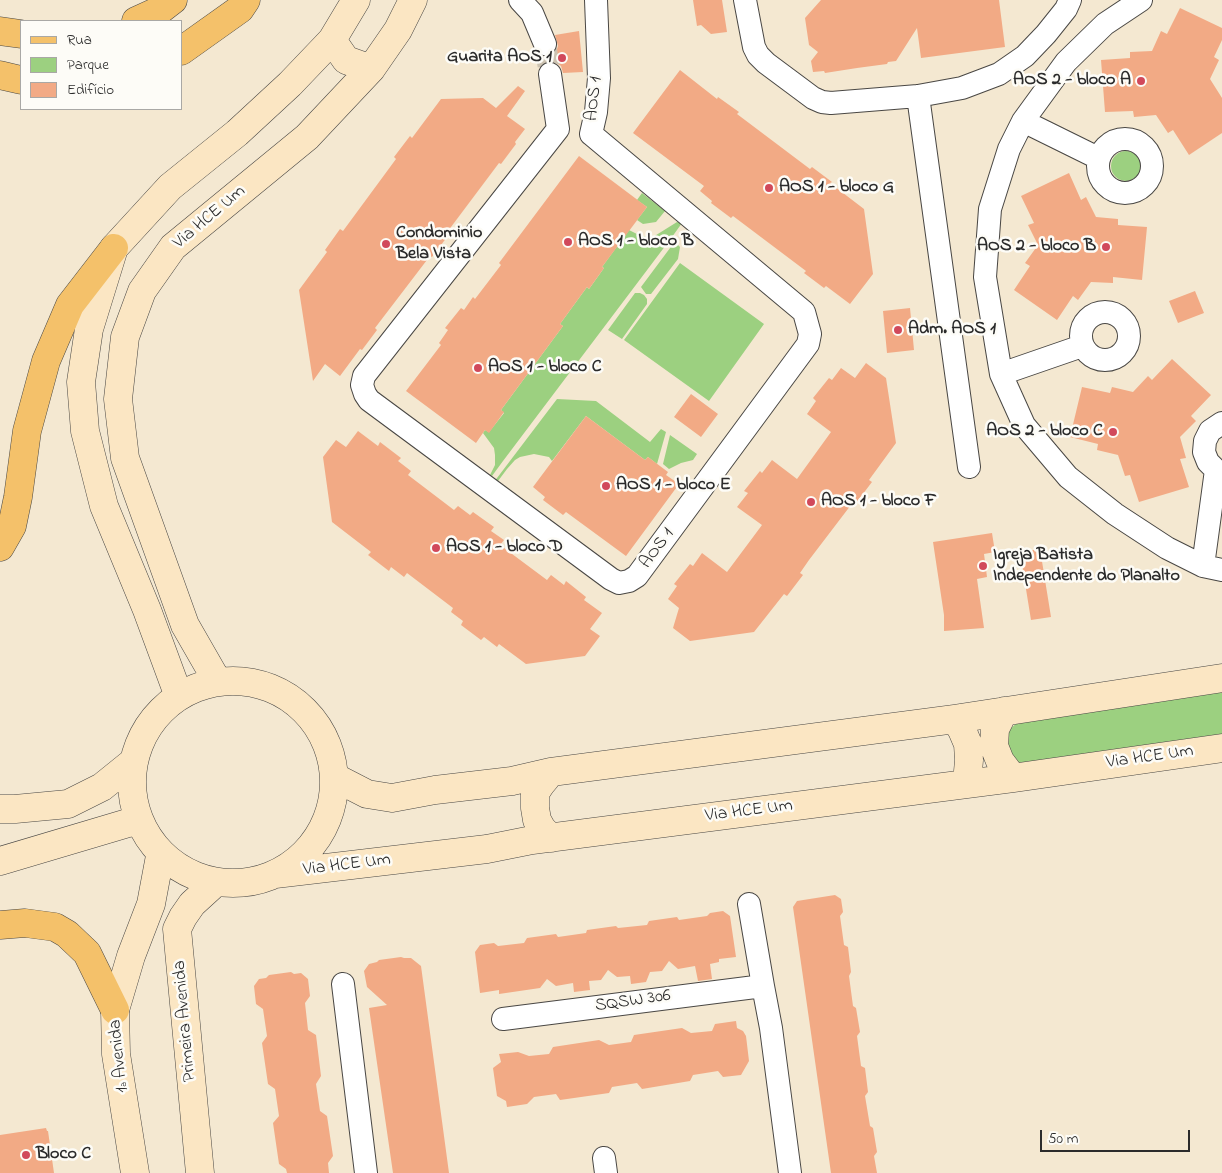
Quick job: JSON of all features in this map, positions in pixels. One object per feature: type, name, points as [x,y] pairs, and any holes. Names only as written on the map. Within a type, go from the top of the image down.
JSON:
[{"type":"main road","points":[[138,20],[160,10],[173,0]]},
{"type":"main road","points":[[182,50],[240,9],[246,0]]},
{"type":"main road","points":[[0,547],[12,526],[18,497],[26,432],[46,361],[70,305],[114,248],[170,187],[237,133],[290,84],[332,40],[356,0]]},
{"type":"main road","name":"Via HCE Um","points":[[216,679],[185,625],[125,458],[118,399],[125,337],[142,291],[173,247],[307,137],[371,69],[398,30],[412,0]]},
{"type":"main road","points":[[0,31],[20,34]]},
{"type":"main road","points":[[332,40],[346,60],[371,69]]},
{"type":"main road","points":[[0,75],[20,80]]},
{"type":"main road","points":[[114,248],[89,329],[81,382],[85,431],[104,506],[148,610],[178,694]]},
{"type":"main road","points":[[334,777],[367,794],[392,798],[435,790],[512,781],[552,772],[955,719],[1222,678]]},
{"type":"main road","name":"Via HCE Um","points":[[275,874],[306,852],[320,833],[331,808],[334,777],[330,756],[321,734],[306,712],[285,695],[260,685],[238,679],[216,679],[178,694],[158,716],[143,737],[133,762],[132,789],[138,820],[160,856],[185,870],[215,883],[253,880],[275,874],[487,849],[532,840],[1013,778],[1222,748]]},
{"type":"main road","points":[[1004,711],[995,729],[994,746],[1000,761],[1013,778]]},
{"type":"main road","points":[[955,719],[968,744],[968,783]]},
{"type":"main road","name":"Via HCE Um","points":[[0,809],[68,804],[102,787],[133,762]]},
{"type":"main road","points":[[551,838],[542,829],[534,808],[535,793],[540,784],[552,772]]},
{"type":"main road","points":[[0,861],[138,820]]},
{"type":"main road","name":"1ª Avenida","points":[[135,1173],[116,1054],[115,1010],[131,956],[151,904],[160,856]]},
{"type":"main road","name":"Primeira Avenida","points":[[200,1173],[177,929],[183,916],[192,904],[215,883]]},
{"type":"main road","points":[[0,925],[25,923],[55,926],[67,934],[87,953],[115,1010]]},
{"type":"street","points":[[520,0],[532,13],[545,44]]},
{"type":"street","name":"AOS 1","points":[[550,74],[558,129],[364,376],[362,386],[369,400],[611,580],[619,583],[629,581],[638,576],[808,344],[810,334],[804,312],[591,134],[596,112],[599,78],[596,0]]},
{"type":"street","points":[[745,0],[754,47],[758,55],[813,98],[831,103],[918,96],[962,88],[999,74],[1025,56],[1046,34],[1066,9],[1070,0]]},
{"type":"street","points":[[1141,0],[1106,24],[1066,62],[1023,121],[1009,149],[990,209],[985,277],[1001,374],[1024,425],[1068,477],[1115,514],[1167,548],[1212,568],[1219,471],[1208,462],[1204,452],[1205,441],[1210,431],[1222,423]]},
{"type":"street","points":[[918,96],[969,467]]},
{"type":"street","points":[[1023,121],[1098,158]]},
{"type":"street","points":[[558,129],[591,134]]},
{"type":"street","points":[[1001,374],[1082,346]]},
{"type":"street","points":[[749,904],[771,1028],[790,1173]]},
{"type":"street","points":[[343,984],[366,1173]]},
{"type":"street","name":"SQSW 306","points":[[503,1019],[763,986]]},
{"type":"green space","points":[[1126,151],[1137,155],[1141,166],[1137,177],[1126,181],[1115,177],[1111,166],[1115,155]]},
{"type":"green space","points":[[642,193],[665,211],[656,222],[643,224],[637,220],[647,207],[637,200]]},
{"type":"green space","points":[[677,222],[682,223],[492,476],[490,475],[495,465],[494,448],[483,433],[485,430],[489,432],[504,413],[501,410],[563,326],[560,324],[587,287],[589,289],[604,268],[602,267],[629,230],[641,236],[653,237]]},
{"type":"green space","points":[[676,243],[680,247],[678,259],[651,294],[646,294],[641,287],[673,244]]},
{"type":"green space","points":[[680,263],[764,324],[709,401],[624,340]]},
{"type":"green space","points":[[635,293],[644,295],[647,299],[647,304],[622,339],[608,330]]},
{"type":"green space","points":[[557,399],[596,401],[650,442],[661,429],[666,432],[657,464],[648,457],[645,460],[586,416],[552,461],[549,457],[534,454],[520,457],[515,460],[498,481],[494,482]]},
{"type":"green space","points":[[670,435],[697,454],[693,460],[669,469],[663,464]]},
{"type":"green space","points":[[1222,692],[1222,737],[1020,764],[1008,751],[1007,735],[1010,729],[1018,722]]},
{"type":"building","points":[[693,0],[722,0],[727,32],[711,34],[701,25],[697,26]]},
{"type":"building","points":[[821,0],[999,0],[1005,47],[921,58],[917,28],[896,61],[825,73],[824,71],[813,72],[811,61],[818,52],[809,45],[805,18]]},
{"type":"building","name":"AOS 2 - bloco A","points":[[1180,8],[1222,28],[1222,40],[1214,57],[1219,60],[1210,79],[1222,98],[1222,133],[1189,155],[1173,130],[1168,133],[1156,115],[1134,117],[1133,111],[1105,112],[1101,60],[1130,58],[1130,52],[1152,51],[1161,31],[1167,34]]},
{"type":"building","name":"Guarita AOS 1","points":[[579,31],[583,72],[563,73],[561,66],[555,62],[549,61],[544,63],[542,57],[550,56],[556,52],[558,46],[555,35]]},
{"type":"building","name":"AOS 1 - bloco G","points":[[680,70],[717,99],[718,97],[739,112],[737,114],[810,169],[812,167],[832,182],[830,183],[864,209],[873,274],[850,304],[826,286],[824,288],[804,273],[806,271],[733,216],[731,218],[711,203],[712,201],[700,191],[704,186],[633,133]]},
{"type":"building","name":"Condominio Bela Vista","points":[[518,86],[525,91],[507,116],[525,129],[515,142],[516,144],[501,164],[499,163],[445,235],[447,237],[432,257],[430,256],[375,328],[377,330],[362,350],[360,349],[340,376],[325,364],[313,381],[299,290],[327,252],[325,250],[340,229],[343,231],[396,159],[394,157],[410,136],[412,138],[441,99],[483,98],[496,108]]},
{"type":"building","points":[[579,156],[647,207],[602,267],[604,268],[589,289],[587,287],[560,324],[563,326],[501,410],[504,412],[489,433],[485,430],[476,443],[406,391],[441,345],[439,343],[448,330],[445,328],[461,308],[464,310],[473,297],[475,299],[501,265],[499,263]]},
{"type":"building","name":"AOS 2 - bloco B","points":[[1069,173],[1081,200],[1086,197],[1096,217],[1118,219],[1118,225],[1147,227],[1142,280],[1113,277],[1113,283],[1091,282],[1078,300],[1073,296],[1057,320],[1014,290],[1030,266],[1025,263],[1038,245],[1028,225],[1034,223],[1021,196]]},
{"type":"building","points":[[1195,291],[1204,313],[1178,323],[1169,301]]},
{"type":"building","name":"Adm. AOS 1","points":[[910,308],[914,350],[887,353],[883,311]]},
{"type":"building","name":"AOS 2 - bloco C","points":[[1172,359],[1211,395],[1191,416],[1196,421],[1180,437],[1186,458],[1180,459],[1189,487],[1139,502],[1130,475],[1125,476],[1118,455],[1097,450],[1098,444],[1070,437],[1082,387],[1110,393],[1112,387],[1133,392],[1148,376],[1152,380]]},
{"type":"building","name":"AOS 1 - bloco F","points":[[866,363],[886,378],[896,443],[869,480],[872,482],[856,503],[854,501],[809,560],[800,573],[803,575],[787,596],[784,594],[754,632],[690,641],[673,628],[679,608],[668,599],[677,586],[674,584],[690,564],[693,566],[702,553],[727,572],[762,525],[737,507],[748,493],[744,491],[760,471],[762,473],[772,460],[797,479],[831,432],[807,414],[816,401],[813,398],[829,378],[832,380],[841,368],[855,378]]},
{"type":"building","points":[[691,394],[718,414],[701,437],[674,417]]},
{"type":"building","name":"AOS 1 - bloco E","points":[[586,416],[645,460],[648,457],[668,472],[666,475],[679,484],[626,556],[566,512],[563,515],[543,500],[545,497],[533,487]]},
{"type":"building","name":"AOS 1 - bloco D","points":[[358,431],[378,446],[380,442],[401,458],[398,461],[411,471],[408,475],[454,510],[458,506],[470,515],[473,512],[494,527],[491,531],[504,540],[500,545],[547,580],[551,575],[564,585],[566,581],[586,597],[584,600],[602,613],[590,629],[600,636],[585,656],[526,664],[499,644],[497,647],[484,637],[481,640],[461,625],[463,621],[451,612],[453,608],[407,573],[404,577],[391,567],[389,571],[368,555],[371,552],[332,522],[323,457],[336,440],[346,447]]},
{"type":"building","name":"Igreja Batista Independente do Planalto","points":[[992,533],[995,552],[984,554],[987,577],[977,579],[984,628],[944,631],[944,615],[933,542]]},
{"type":"building","name":"Igreja Batista Independente do Planalto","points":[[1040,549],[1051,617],[1031,620],[1020,552]]},
{"type":"building","points":[[835,895],[841,899],[843,912],[840,916],[844,945],[848,947],[851,972],[849,976],[853,1006],[856,1008],[860,1032],[857,1036],[861,1066],[865,1068],[868,1092],[865,1096],[877,1152],[874,1156],[877,1173],[831,1173],[793,907],[797,901]]},
{"type":"building","points":[[723,911],[730,916],[736,957],[719,959],[719,962],[710,964],[712,979],[698,981],[695,966],[678,969],[669,961],[662,971],[650,972],[646,982],[631,984],[630,976],[617,977],[608,970],[601,980],[589,981],[590,990],[574,992],[573,983],[556,986],[547,979],[540,988],[499,994],[499,990],[480,993],[475,952],[480,945],[494,943],[498,946],[524,943],[527,938],[556,934],[558,937],[616,926],[618,928],[647,925],[649,921],[677,917],[679,920],[707,916],[710,913]]},
{"type":"building","points":[[401,957],[411,958],[421,966],[449,1173],[393,1173],[369,1008],[387,1005],[367,987],[364,971],[369,964],[379,960]]},
{"type":"building","points":[[291,972],[294,974],[301,973],[308,979],[310,996],[305,1003],[308,1030],[316,1035],[321,1076],[316,1084],[320,1111],[327,1116],[333,1156],[328,1163],[329,1173],[287,1173],[286,1169],[279,1164],[273,1123],[279,1116],[275,1089],[268,1084],[262,1043],[267,1036],[263,1009],[256,1004],[254,986],[259,979],[266,978],[269,975]]},
{"type":"building","points":[[736,1021],[737,1028],[743,1031],[746,1036],[749,1061],[741,1075],[723,1077],[718,1071],[693,1075],[690,1081],[642,1089],[637,1083],[612,1087],[609,1093],[560,1100],[556,1094],[534,1097],[527,1104],[507,1107],[506,1101],[497,1096],[493,1068],[501,1062],[499,1054],[518,1052],[529,1056],[549,1054],[553,1047],[599,1040],[609,1045],[631,1042],[634,1035],[682,1028],[691,1033],[712,1031],[715,1024]]},
{"type":"building","name":"Bloco C","points":[[46,1128],[54,1173],[0,1173],[0,1135]]},
{"type":"tunnel","points":[[545,44],[550,74]]},
{"type":"place","name":"Guarita AOS 1","points":[[562,58]]},
{"type":"place","name":"AOS 2 - bloco A","points":[[1141,81]]},
{"type":"place","name":"AOS 1 - bloco G","points":[[769,188]]},
{"type":"place","name":"AOS 1 - bloco B","points":[[568,242]]},
{"type":"place","name":"Condominio Bela Vista","points":[[386,244]]},
{"type":"place","name":"AOS 2 - bloco B","points":[[1106,247]]},
{"type":"place","name":"Adm. AOS 1","points":[[898,330]]},
{"type":"place","name":"AOS 1 - bloco C","points":[[478,368]]},
{"type":"place","name":"AOS 2 - bloco C","points":[[1113,432]]},
{"type":"place","name":"AOS 1 - bloco E","points":[[606,486]]},
{"type":"place","name":"AOS 1 - bloco F","points":[[811,502]]},
{"type":"place","name":"AOS 1 - bloco D","points":[[436,548]]},
{"type":"place","name":"Igreja Batista Independente do Planalto","points":[[983,566]]},
{"type":"place","name":"Bloco C","points":[[26,1155]]}]
